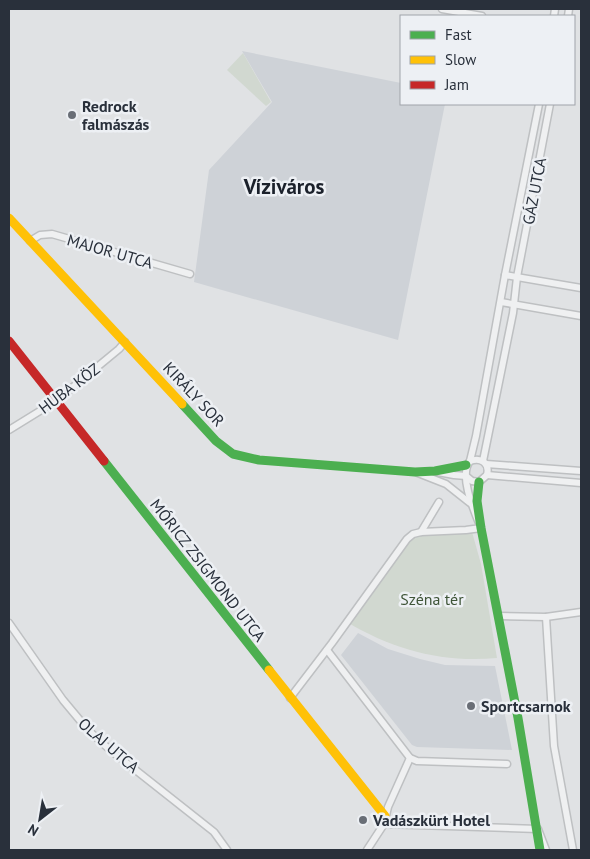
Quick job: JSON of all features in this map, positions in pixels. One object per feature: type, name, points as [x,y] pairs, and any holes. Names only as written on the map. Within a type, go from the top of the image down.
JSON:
[{"type":"street","points":[[442,9],[476,15]]},
{"type":"street","name":"GÁZ UTCA","points":[[468,463],[476,436],[505,275],[539,105]]},
{"type":"street","name":"GÁZ UTCA","points":[[484,463],[550,105]]},
{"type":"street","name":"KIRÁLY SOR","points":[[9,218],[216,441],[233,454],[258,460],[415,472],[435,471],[468,463]]},
{"type":"street","name":"MAJOR UTCA","points":[[30,241],[40,235],[52,234],[190,274]]},
{"type":"street","points":[[505,275],[581,288]]},
{"type":"street","points":[[501,302],[581,316]]},
{"type":"street","name":"MÓRICZ ZSIGMOND UTCA","points":[[9,341],[384,820]]},
{"type":"street","name":"HUBA KÖZ","points":[[9,430],[56,401],[119,350],[125,342]]},
{"type":"street","points":[[482,528],[470,503],[466,476],[468,463],[478,459],[488,468],[487,475],[479,482],[477,501],[538,829],[540,850]]},
{"type":"street","points":[[484,463],[581,471]]},
{"type":"street","name":"KIRÁLY SOR","points":[[435,471],[466,476]]},
{"type":"street","name":"KIRÁLY SOR","points":[[415,472],[446,484],[470,503]]},
{"type":"street","points":[[487,475],[581,483]]},
{"type":"street","points":[[466,476],[472,481],[479,482]]},
{"type":"street","points":[[420,532],[439,502]]},
{"type":"street","points":[[290,698],[407,539],[413,534],[420,532],[482,528]]},
{"type":"street","points":[[499,616],[546,617],[581,612]]},
{"type":"street","points":[[546,617],[554,746],[573,850]]},
{"type":"street","name":"OLAJ UTCA","points":[[9,623],[62,700],[81,723],[109,748],[214,832],[227,850]]},
{"type":"street","points":[[327,650],[410,758],[417,761],[507,764]]},
{"type":"street","points":[[367,850],[384,820],[410,758]]},
{"type":"street","points":[[384,820],[538,829]]},
{"type":"street","points":[[538,829],[546,850]]},
{"type":"shaded area","points":[[242,51],[400,83],[400,105],[445,105],[398,340],[194,282],[209,170],[272,102]]},
{"type":"shaded area","points":[[358,633],[388,649],[420,659],[445,665],[495,666],[512,750],[417,747],[412,745],[341,655]]},
{"type":"green space","points":[[243,53],[271,102],[266,106],[227,70]]},
{"type":"green space","name":"Széna tér","points":[[472,532],[481,564],[497,658],[457,658],[419,652],[382,640],[347,622],[412,538],[418,535]]},
{"type":"traffic: fast","points":[[182,404],[216,441],[233,454],[259,460],[415,472],[435,471],[466,465]]},
{"type":"traffic: fast","points":[[104,461],[269,670]]},
{"type":"traffic: fast","points":[[479,482],[477,501],[481,528],[518,718],[540,850]]},
{"type":"traffic: slow","points":[[9,218],[182,404]]},
{"type":"traffic: slow","points":[[269,670],[385,816]]},
{"type":"traffic: jam","points":[[9,341],[104,461]]},
{"type":"place","name":"Redrock falmászás","points":[[72,115]]},
{"type":"place","name":"Sportcsarnok","points":[[471,706]]},
{"type":"place","name":"Vadászkürt Hotel","points":[[363,820]]},
{"type":"district","name":"Víziváros","points":[[284,187]]}]
